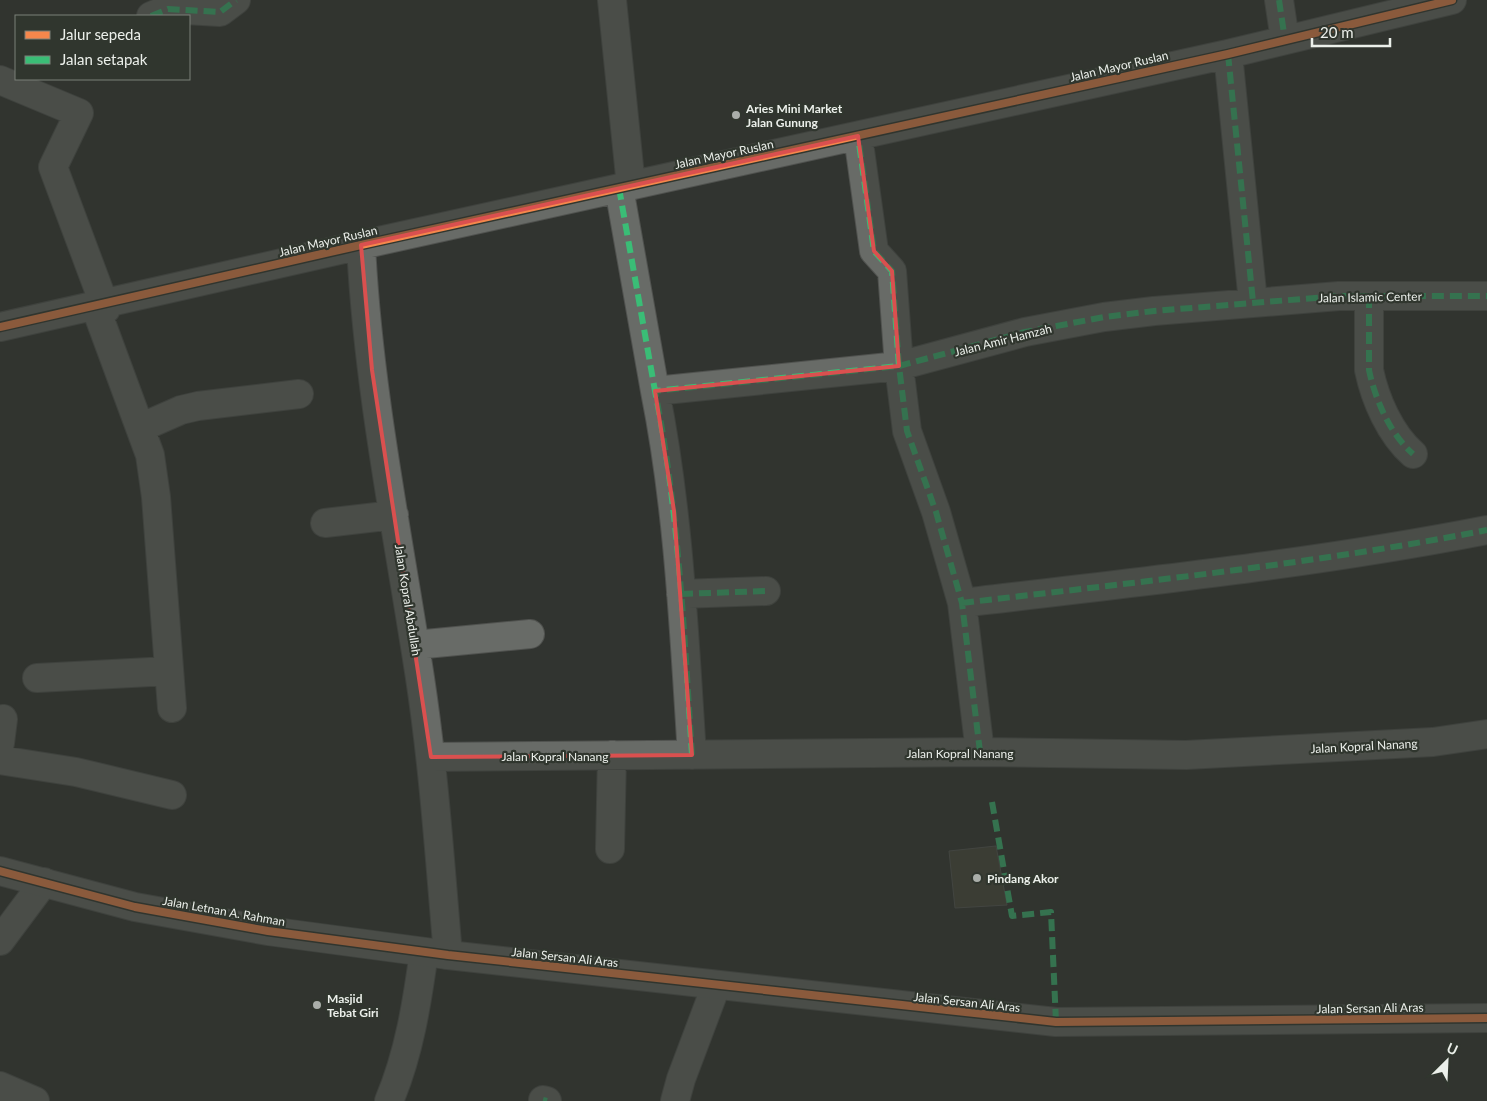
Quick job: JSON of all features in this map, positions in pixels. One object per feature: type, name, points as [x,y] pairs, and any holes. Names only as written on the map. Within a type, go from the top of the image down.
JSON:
[{"type":"street","points":[[153,15],[168,9],[220,12],[236,0]]},
{"type":"street","points":[[612,0],[625,187],[654,391],[664,439],[674,511],[692,754]]},
{"type":"street","points":[[1279,0],[1285,40]]},
{"type":"street","name":"Jalan Mayor Ruslan","points":[[0,327],[100,308],[362,245],[1228,54],[1452,0]]},
{"type":"street","points":[[1228,54],[1253,302]]},
{"type":"street","points":[[0,80],[79,113],[53,167],[150,456],[156,497],[172,708]]},
{"type":"street","points":[[858,136],[874,251],[892,271],[899,366],[907,431],[936,512],[962,603],[980,752]]},
{"type":"street","name":"Jalan Kopral Abdullah","points":[[362,245],[364,299],[371,361],[432,757],[436,954],[417,1005],[401,1073],[389,1101]]},
{"type":"street","name":"Jalan Islamic Center","points":[[1253,302],[1339,296],[1487,296]]},
{"type":"street","points":[[1369,296],[1369,370],[1371,381],[1395,434],[1402,445],[1413,454]]},
{"type":"street","name":"Jalan Amir Hamzah","points":[[654,391],[899,366],[1025,332],[1104,317],[1253,302]]},
{"type":"street","points":[[140,428],[180,410],[299,394]]},
{"type":"street","points":[[325,523],[394,515]]},
{"type":"street","points":[[962,603],[1306,562],[1401,547],[1487,530]]},
{"type":"street","points":[[681,594],[766,591]]},
{"type":"street","points":[[415,645],[530,634]]},
{"type":"street","points":[[37,678],[169,671]]},
{"type":"street","name":"Jalan Kopral Nanang","points":[[432,757],[980,752],[1186,755],[1433,742],[1487,734]]},
{"type":"street","points":[[610,849],[612,755]]},
{"type":"street","points":[[0,760],[76,772],[172,795]]},
{"type":"street","name":"Jalan Letnan A. Rahman","points":[[0,871],[135,907],[268,931],[436,954]]},
{"type":"street","points":[[0,941],[44,882]]},
{"type":"street","name":"Jalan Sersan Ali Aras","points":[[436,954],[1056,1022],[1487,1018]]},
{"type":"street","points":[[675,1101],[680,1079],[716,986]]},
{"type":"street","points":[[0,1086],[35,1101]]},
{"type":"highlighted area","points":[[858,136],[874,251],[892,271],[899,366],[655,391],[674,511],[692,755],[431,757],[372,370],[361,245]]},
{"type":"building","name":"Pindang Akor","points":[[996,846],[1007,905],[955,908],[949,851]]},
{"type":"marked path","points":[[153,15],[168,9],[220,12],[236,0]]},
{"type":"marked path","points":[[1279,0],[1285,40]]},
{"type":"marked path","points":[[1228,54],[1253,302]]},
{"type":"marked path","points":[[692,755],[680,572],[670,481],[655,391],[899,366],[892,271],[874,251],[858,136]]},
{"type":"marked path","points":[[619,188],[655,391]]},
{"type":"marked path","points":[[980,752],[962,603],[936,512],[907,431],[899,366],[1025,332],[1104,317],[1154,311],[1339,296],[1487,296]]},
{"type":"marked path","points":[[1369,296],[1369,370],[1375,393],[1397,437],[1413,454]]},
{"type":"marked path","points":[[962,603],[1291,563],[1487,530]]},
{"type":"marked path","points":[[681,594],[766,591]]},
{"type":"marked path","points":[[992,802],[1012,916],[1051,912],[1056,1022]]},
{"type":"marked path","points":[[543,1100],[547,1101]]},
{"type":"cycle path","points":[[0,327],[361,245],[1228,54],[1452,0]]},
{"type":"cycle path","points":[[0,871],[135,907],[268,931],[448,955],[1056,1022],[1487,1018]]},
{"type":"place","name":"Aries Mini Market Jalan Gunung","points":[[736,115]]},
{"type":"place","name":"Pindang Akor","points":[[977,878]]},
{"type":"place","name":"Masjid Tebat Giri","points":[[317,1005]]}]
